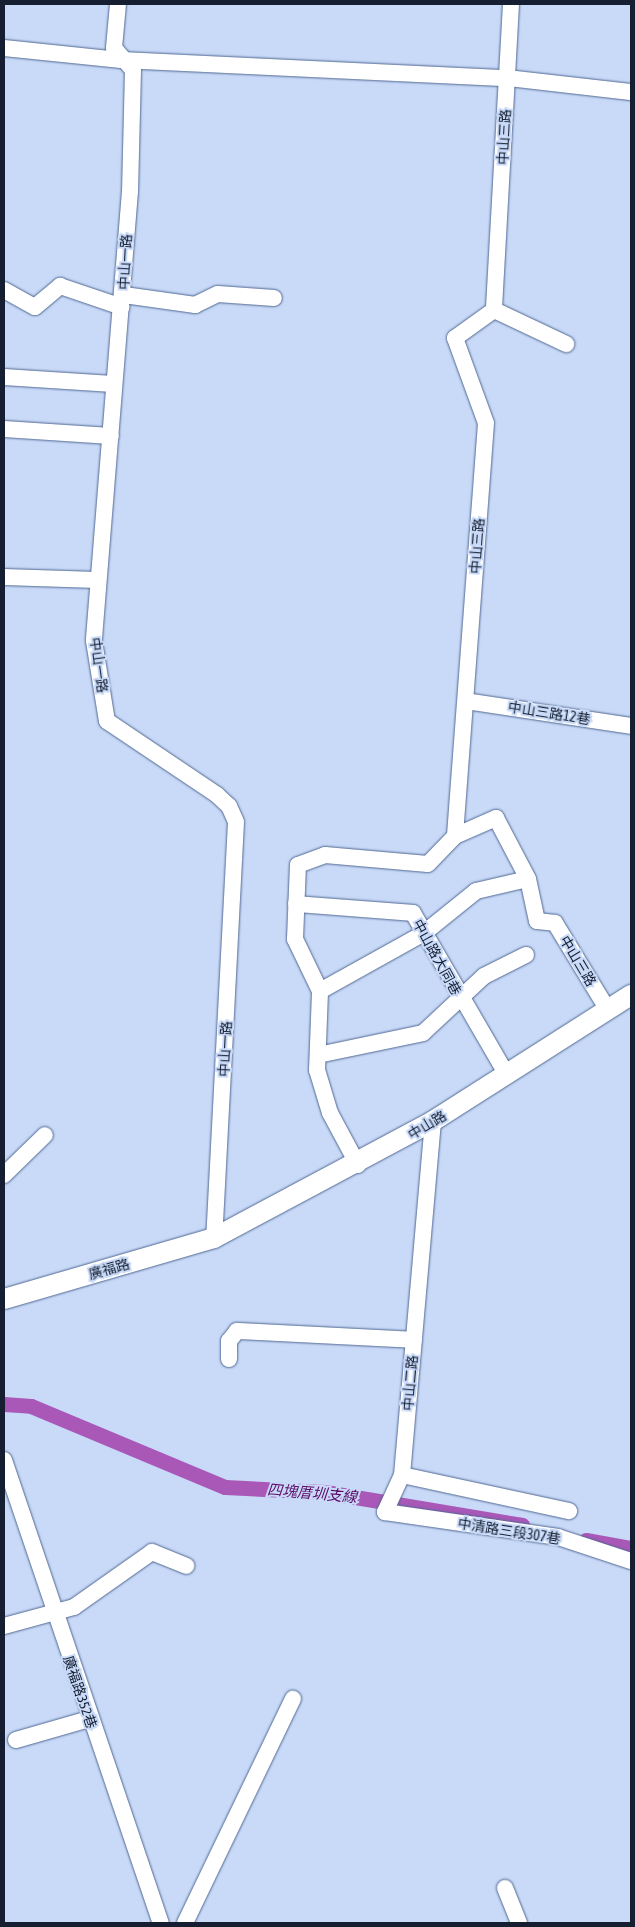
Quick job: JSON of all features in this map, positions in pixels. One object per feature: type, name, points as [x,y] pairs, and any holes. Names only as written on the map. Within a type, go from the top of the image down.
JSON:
[{"type":"main road","name":"中山路","points":[[214,1238],[358,1165],[433,1121],[631,995]]},
{"type":"main road","name":"廣福路","points":[[4,1299],[214,1238]]},
{"type":"street","name":"中山一路","points":[[118,4],[114,48],[121,60],[132,70],[123,301],[113,384],[111,436],[97,580],[94,641],[107,720],[216,795],[229,806],[236,822],[214,1238]]},
{"type":"street","name":"中山三路","points":[[511,4],[494,310],[455,338],[486,423],[455,836],[496,818],[528,879],[538,921],[555,923],[608,1010]]},
{"type":"street","points":[[4,48],[121,60],[508,78],[631,92]]},
{"type":"street","points":[[4,290],[35,307],[60,286],[123,301],[195,305],[218,294],[274,298]]},
{"type":"street","points":[[494,310],[566,344]]},
{"type":"street","points":[[4,377],[113,384]]},
{"type":"street","points":[[4,429],[111,436]]},
{"type":"street","points":[[4,577],[97,580]]},
{"type":"street","name":"中山三路12巷","points":[[466,701],[631,726]]},
{"type":"street","points":[[358,1165],[330,1113],[317,1070],[320,992],[295,939],[298,865],[325,855],[428,864],[455,836]]},
{"type":"street","points":[[320,992],[424,932],[476,891],[528,879]]},
{"type":"street","name":"中山路大同巷","points":[[296,904],[413,913],[506,1075]]},
{"type":"street","points":[[318,1055],[423,1034],[462,1000],[484,976],[526,955]]},
{"type":"street","name":"中山二路","points":[[385,1512],[402,1475],[433,1121]]},
{"type":"street","points":[[4,1175],[45,1135]]},
{"type":"street","points":[[229,1359],[229,1341],[237,1332],[414,1340]]},
{"type":"street","name":"廣福路352巷","points":[[4,1460],[56,1613],[89,1719],[161,1923]]},
{"type":"street","points":[[402,1475],[569,1511]]},
{"type":"street","name":"中清路三段307巷","points":[[385,1512],[558,1537],[631,1560]]},
{"type":"street","points":[[4,1626],[74,1607],[152,1552],[186,1566]]},
{"type":"street","points":[[185,1923],[293,1699]]},
{"type":"street","points":[[16,1740],[89,1719]]},
{"type":"street","points":[[505,1888],[520,1923]]},
{"type":"waterway","name":"四塊厝圳支線","points":[[4,1404],[31,1406],[225,1487],[325,1492],[522,1525]]},
{"type":"waterway","name":"四塊厝圳支線","points":[[586,1540],[631,1548]]}]
